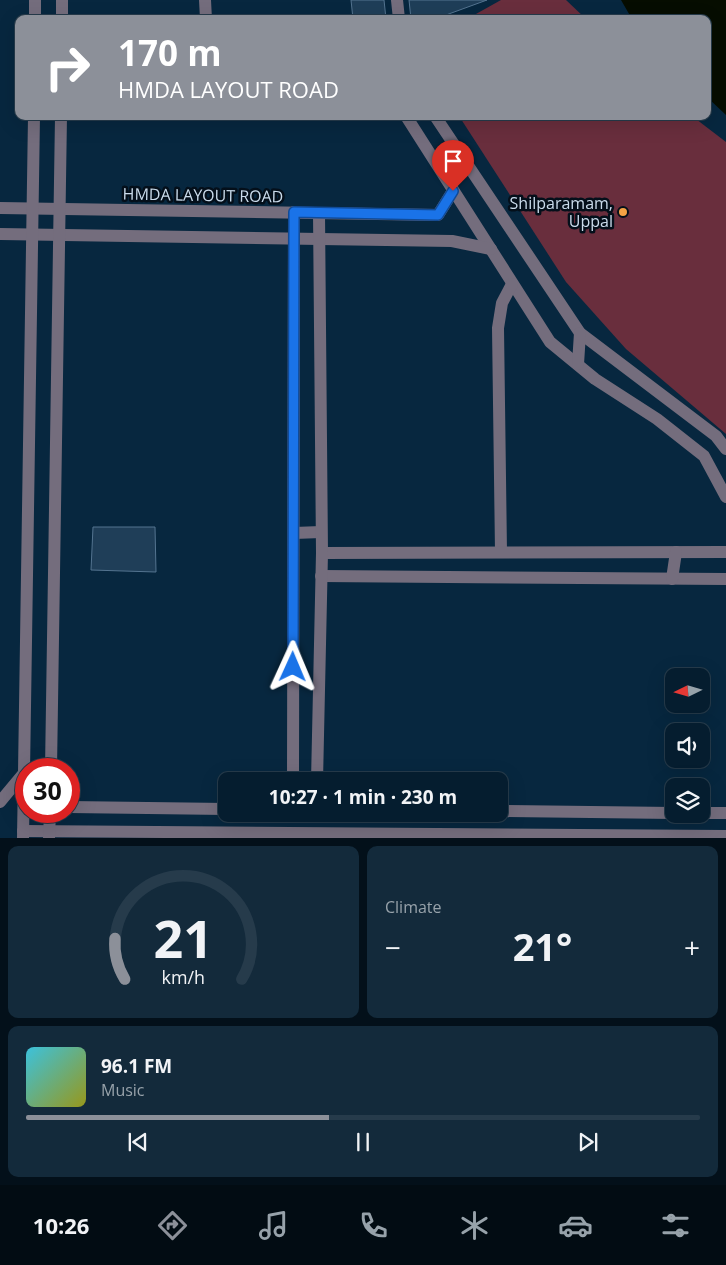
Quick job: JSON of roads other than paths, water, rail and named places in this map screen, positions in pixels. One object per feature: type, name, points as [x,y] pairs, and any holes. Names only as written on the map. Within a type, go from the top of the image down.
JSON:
[{"type":"street","points":[[35,15],[36,0]]},
{"type":"street","points":[[62,0],[62,15]]},
{"type":"street","points":[[205,0],[206,15]]},
{"type":"street","points":[[397,0],[399,15]]},
{"type":"street","points":[[24,758],[34,120]]},
{"type":"street","points":[[51,758],[62,120]]},
{"type":"street","points":[[409,120],[550,342],[578,364],[657,419],[704,456],[726,497]]},
{"type":"street","points":[[438,120],[580,334],[716,436],[726,449]]},
{"type":"street","name":"HMDA LAYOUT ROAD","points":[[0,208],[438,215],[453,191]]},
{"type":"street","points":[[292,772],[294,212]]},
{"type":"street","points":[[317,772],[322,553],[319,213]]},
{"type":"street","points":[[0,234],[452,241],[491,249]]},
{"type":"street","points":[[501,552],[498,328],[502,303],[512,284]]},
{"type":"street","points":[[578,364],[580,334]]},
{"type":"street","points":[[294,533],[321,532]]},
{"type":"street","points":[[672,579],[676,552]]},
{"type":"street","points":[[322,553],[726,552]]},
{"type":"street","points":[[321,576],[726,579]]},
{"type":"street","points":[[0,802],[15,784]]},
{"type":"street","points":[[80,807],[218,809]]},
{"type":"street","points":[[508,811],[665,812]]},
{"type":"street","points":[[710,813],[726,813]]},
{"type":"street","points":[[23,834],[726,836]]},
{"type":"place","name":"Shilparamam, Uppal","points":[[623,212]]}]
